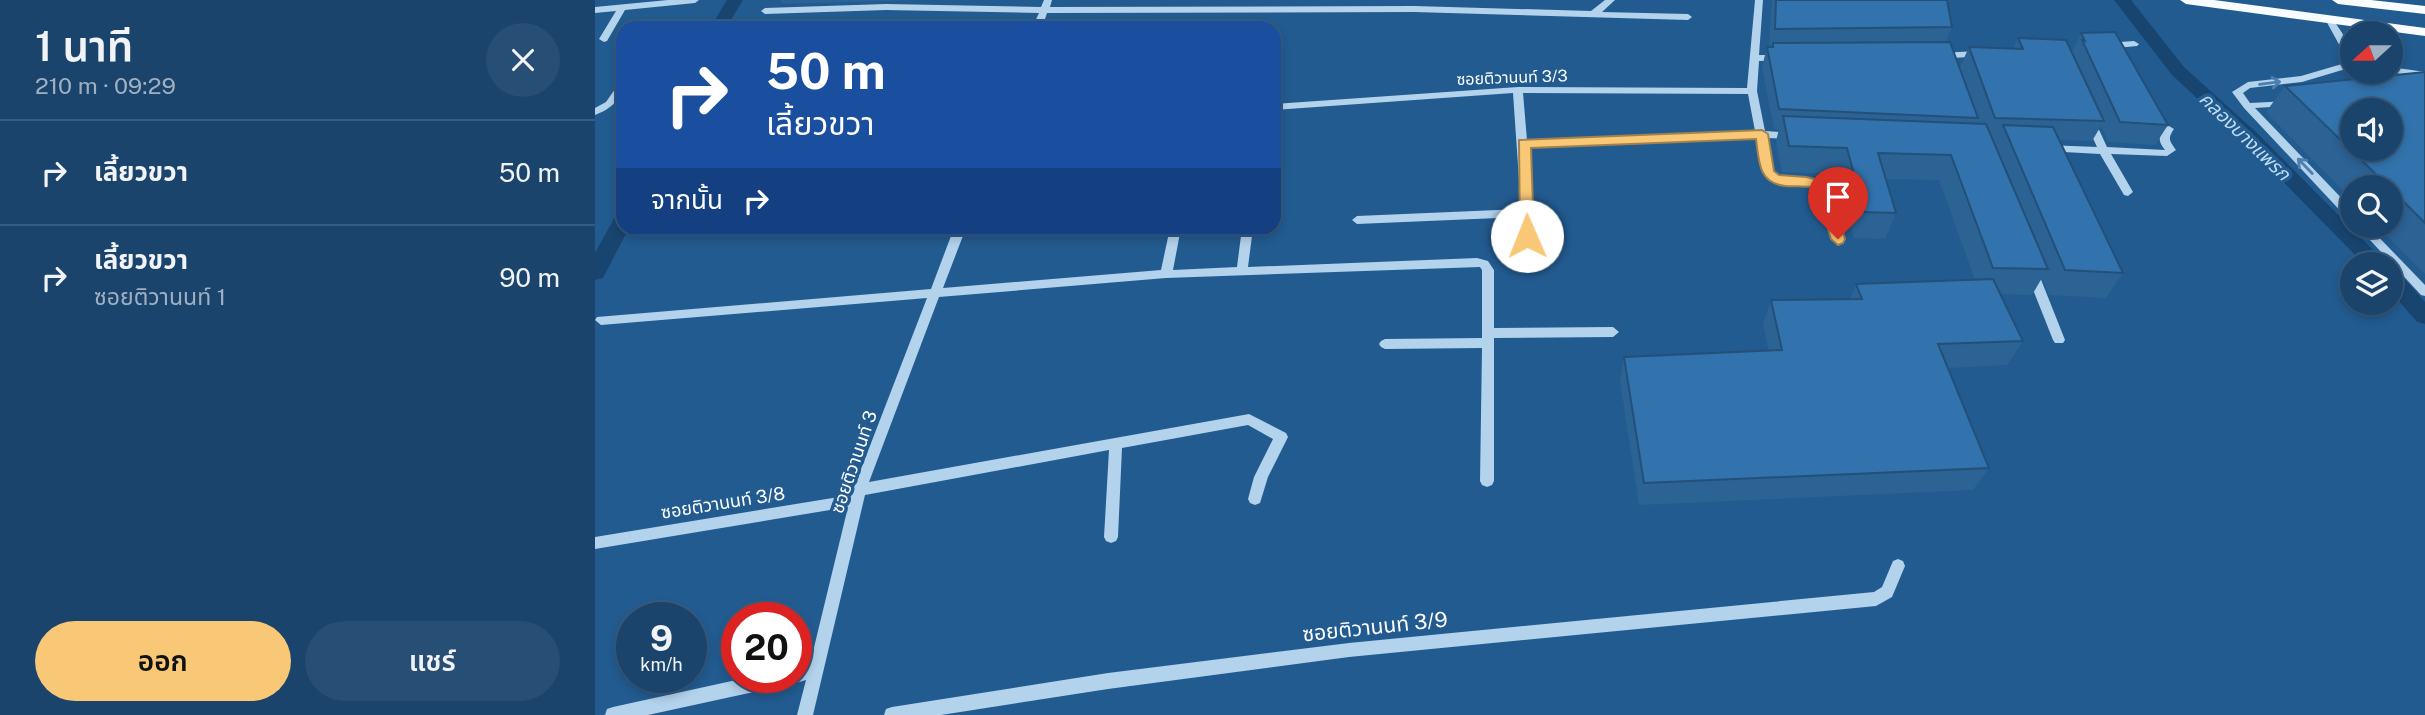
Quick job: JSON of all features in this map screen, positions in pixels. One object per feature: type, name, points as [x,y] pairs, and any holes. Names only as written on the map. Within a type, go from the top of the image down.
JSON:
[{"type":"main road","points":[[2186,0],[2340,23]]},
{"type":"main road","points":[[2255,0],[2425,20]]},
{"type":"main road","points":[[2337,0],[2425,10]]},
{"type":"main road","points":[[2403,31],[2425,32]]},
{"type":"street","points":[[595,10],[695,0]]},
{"type":"street","points":[[1040,21],[1048,0]]},
{"type":"street","points":[[765,11],[886,7],[1044,10],[1415,9],[1593,14],[1612,0]]},
{"type":"street","points":[[1759,0],[1752,91],[1768,173],[1774,179],[1806,181],[1818,185],[1824,192],[1838,239]]},
{"type":"street","points":[[604,39],[622,7]]},
{"type":"street","points":[[2329,19],[2351,57],[2346,66],[2302,79],[2248,85],[2237,92],[2247,106],[2340,203]]},
{"type":"street","points":[[2096,46],[2134,44]]},
{"type":"street","points":[[1920,56],[1989,53]]},
{"type":"street","points":[[1948,56],[1952,69]]},
{"type":"street","points":[[1755,58],[1796,58]]},
{"type":"street","points":[[2403,74],[2425,75]]},
{"type":"street","points":[[1518,90],[1524,144],[1527,236]]},
{"type":"street","name":"ซอยติวานนท์ 3/3","points":[[1281,107],[1518,90],[1752,91]]},
{"type":"street","points":[[595,113],[609,104],[616,94]]},
{"type":"street","points":[[2247,106],[2297,102]]},
{"type":"street","points":[[2087,113],[2104,151],[2128,192]]},
{"type":"street","points":[[2035,148],[2168,153],[2171,150],[2164,142],[2164,136],[2169,129]]},
{"type":"street","points":[[1524,144],[1762,134],[1802,136]]},
{"type":"street","points":[[1357,220],[1527,213]]},
{"type":"street","name":"ซอยติวานนท์ 3","points":[[805,715],[858,495],[957,235]]},
{"type":"street","points":[[1166,274],[1174,235]]},
{"type":"street","points":[[1242,271],[1247,235]]},
{"type":"street","points":[[2373,238],[2425,292]]},
{"type":"street","points":[[601,320],[1166,274],[1478,262],[1484,264],[1488,270],[1487,481]]},
{"type":"street","points":[[2029,267],[2059,340]]},
{"type":"street","points":[[1385,344],[1613,332]]},
{"type":"street","name":"ซอยติวานนท์ 3/8","points":[[595,543],[858,495],[1116,443],[1253,420],[1281,437],[1261,477],[1255,499]]},
{"type":"street","points":[[1111,537],[1116,443]]},
{"type":"street","name":"ซอยติวานนท์ 3/9","points":[[892,715],[1108,681],[1349,650],[1866,600],[1887,592],[1898,566]]},
{"type":"street","points":[[613,715],[721,691]]},
{"type":"lane","points":[[1593,14],[1688,17]]},
{"type":"building","points":[[1776,0],[1947,0],[1952,27],[1775,29]]},
{"type":"building","points":[[2115,32],[2168,125],[2120,122],[2081,33]]},
{"type":"building","points":[[2018,38],[2066,40],[2104,121],[1995,118],[1969,47],[2023,49]]},
{"type":"building","points":[[1950,42],[1978,118],[1779,109],[1767,47],[1773,47],[1773,43]]},
{"type":"building","points":[[2425,72],[2425,223],[2403,201],[2403,175],[2377,175],[2362,161],[2403,161],[2403,98],[2340,98],[2340,139],[2285,86],[2340,80],[2340,84],[2403,84],[2403,74]]},
{"type":"building","points":[[1783,116],[1986,124],[2048,269],[1993,268],[1951,155],[1878,153],[1896,213],[1864,212],[1847,148],[1789,146]]},
{"type":"building","points":[[2003,125],[2053,127],[2123,273],[2065,270]]},
{"type":"building","points":[[1993,279],[2023,341],[1938,344],[1989,468],[1644,483],[1624,357],[1782,350],[1771,300],[1862,299],[1856,284]]},
{"type":"waterway","points":[[722,21],[735,0]]},
{"type":"waterway","name":"คลองบางแพรก","points":[[2122,0],[2178,71],[2250,137],[2365,252]]},
{"type":"waterway","points":[[595,272],[616,233]]},
{"type":"waterway","name":"คลองบางแพรก","points":[[2403,292],[2425,316]]},
{"type":"route","points":[[1527,236],[1524,144],[1762,134],[1768,173],[1774,179],[1806,181],[1818,185],[1824,192],[1838,239]]}]
